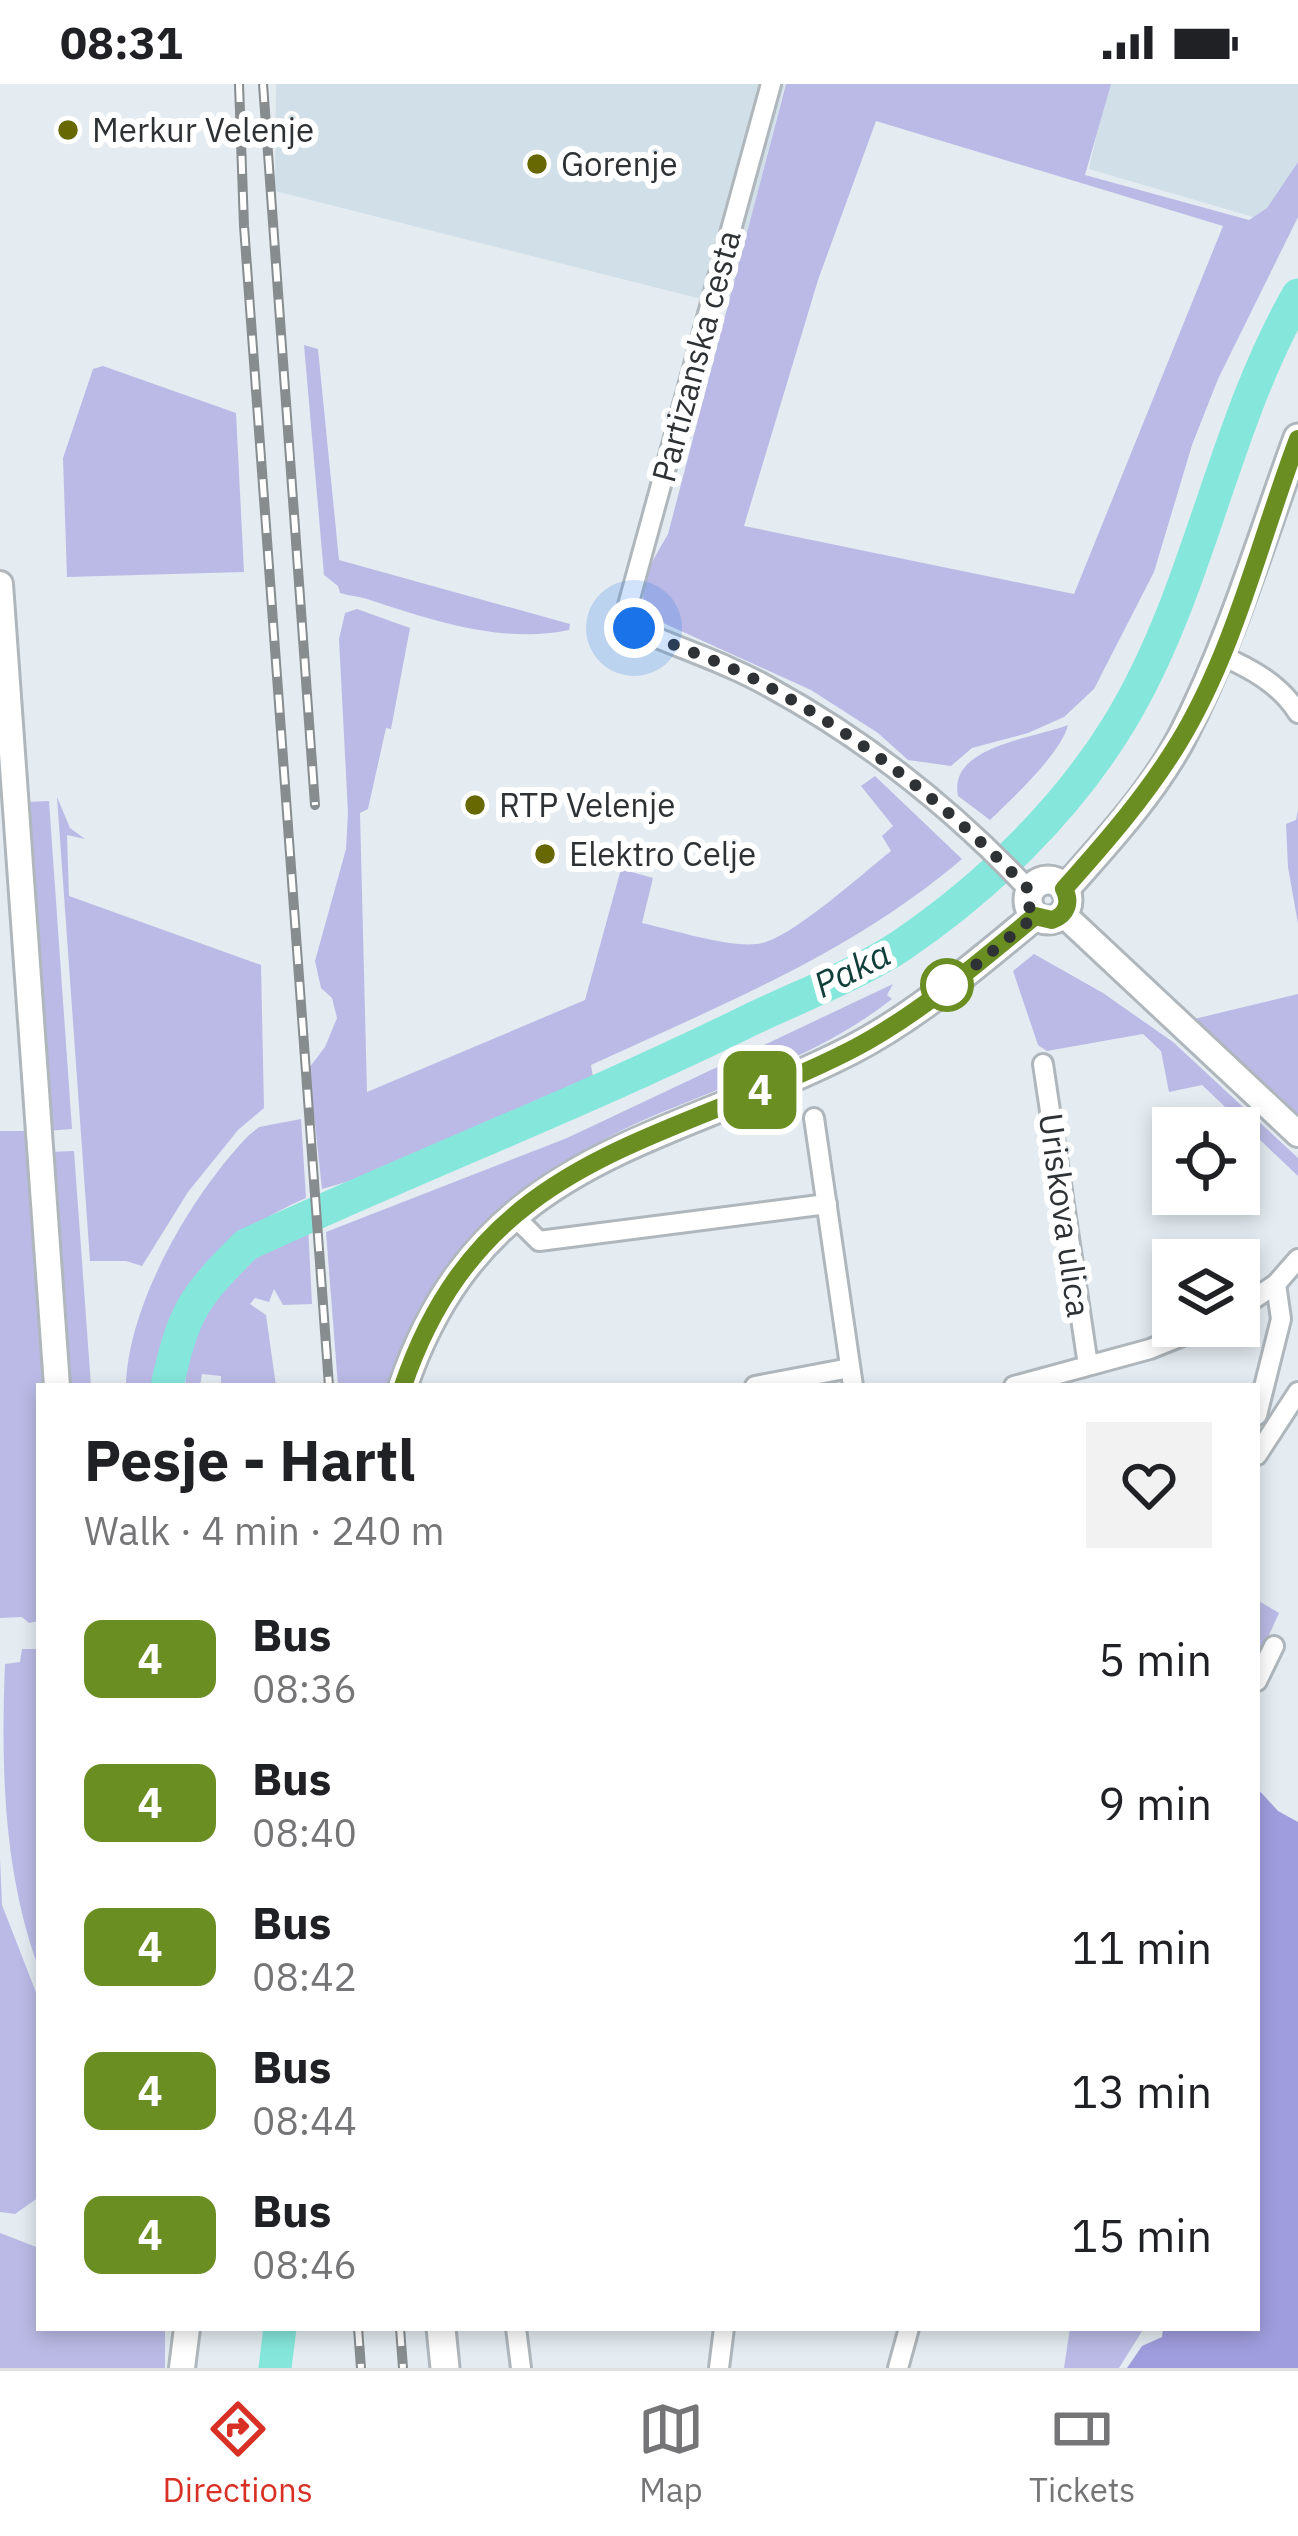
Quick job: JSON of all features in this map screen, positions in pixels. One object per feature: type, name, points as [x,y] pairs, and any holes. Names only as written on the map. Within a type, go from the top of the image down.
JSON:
[{"type":"main road","points":[[404,1383],[420,1336],[463,1269],[543,1190],[634,1141],[856,1047],[971,969],[1041,897],[1109,839],[1180,741],[1220,655],[1298,438]]},
{"type":"main road","points":[[441,2331],[446,2368]]},
{"type":"street","name":"Partizanska cesta","points":[[771,84],[626,609],[634,628],[765,684],[845,733],[1041,897]]},
{"type":"street","points":[[0,584],[11,908],[57,1383]]},
{"type":"street","points":[[1220,655],[1287,695],[1298,713]]},
{"type":"street","points":[[1041,897],[1298,1134]]},
{"type":"street","name":"Uriskova ulica","points":[[1043,1064],[1081,1373]]},
{"type":"street","points":[[787,1383],[851,1377],[814,1118]]},
{"type":"street","points":[[513,1215],[539,1241],[826,1204]]},
{"type":"street","points":[[1260,1295],[1298,1259]]},
{"type":"street","points":[[1260,1403],[1281,1319],[1276,1284]]},
{"type":"street","points":[[1029,1383],[1081,1373],[1155,1347]]},
{"type":"street","points":[[1260,1450],[1298,1392]]},
{"type":"street","points":[[1260,1675],[1274,1646]]},
{"type":"street","points":[[182,2368],[187,2331]]},
{"type":"street","points":[[517,2331],[521,2368]]},
{"type":"street","points":[[719,2368],[724,2331]]},
{"type":"street","points":[[898,2368],[908,2331]]},
{"type":"shaded area","name":"Gorenje","points":[[276,84],[785,84],[729,306],[275,191]]},
{"type":"shaded area","points":[[786,84],[1111,84],[1085,175],[1249,220],[1267,208],[1298,162],[1298,217],[1218,379],[1192,445],[1154,572],[1094,689],[1064,717],[1028,733],[972,748],[951,766],[908,760],[878,733],[811,690],[648,616],[644,584],[668,534]],"holes":[[[876,121],[1223,226],[1074,594],[744,526],[818,280]]]},
{"type":"shaded area","points":[[1108,84],[1298,84],[1298,162],[1260,219],[1089,169]]},
{"type":"shaded area","points":[[304,345],[318,349],[339,560],[570,624],[569,630],[492,632],[340,593],[324,575]]},
{"type":"shaded area","points":[[103,366],[236,413],[244,572],[67,577],[63,458],[93,369]]},
{"type":"shaded area","points":[[357,609],[410,628],[391,729],[386,728],[368,809],[360,813],[367,1092],[585,1000],[621,869],[653,878],[642,923],[720,941],[750,944],[776,938],[891,851],[882,836],[893,826],[861,786],[875,776],[962,859],[831,950],[591,1065],[594,1084],[374,1174],[322,1189],[309,1068],[325,1047],[337,1018],[332,998],[321,988],[315,961],[346,849],[339,639],[345,613]]},
{"type":"shaded area","points":[[1068,725],[1046,761],[990,820],[958,796],[958,779],[979,755]]},
{"type":"shaded area","points":[[57,797],[70,828],[85,839],[67,835],[69,896],[261,965],[264,1108],[238,1130],[188,1192],[142,1266],[90,1261]]},
{"type":"shaded area","points":[[49,801],[72,1129],[46,1131],[26,802]]},
{"type":"shaded area","points":[[1298,810],[1298,924],[1286,824],[1296,820]]},
{"type":"shaded area","points":[[1034,954],[1103,993],[1173,1042],[1243,1107],[1225,1107],[1202,1085],[1169,1092],[1161,1051],[1143,1034],[1047,1051],[1038,1045],[1013,971]]},
{"type":"shaded area","points":[[893,984],[887,995],[892,999],[837,1036],[609,1136],[527,1189],[458,1257],[430,1296],[388,1383],[338,1383],[326,1232],[567,1138]]},
{"type":"shaded area","points":[[1298,994],[1298,1116],[1190,1020]]},
{"type":"shaded area","points":[[301,1119],[306,1198],[250,1229],[204,1271],[172,1324],[155,1383],[126,1383],[138,1320],[167,1252],[206,1187],[259,1127]]},
{"type":"shaded area","points":[[1260,1123],[1298,1158],[1298,1176],[1260,1140]]},
{"type":"shaded area","points":[[0,1131],[28,1131],[46,1383],[36,1383],[36,1622],[0,1618]]},
{"type":"shaded area","points":[[74,1151],[91,1383],[65,1383],[49,1152]]},
{"type":"shaded area","points":[[308,1225],[312,1304],[283,1305],[274,1289],[269,1302],[255,1298],[250,1304],[266,1315],[276,1383],[221,1383],[221,1376],[202,1374],[200,1383],[185,1383],[185,1354],[203,1308],[232,1273]]},
{"type":"shaded area","points":[[1260,1602],[1279,1613],[1260,1654]]},
{"type":"shaded area","points":[[22,1649],[36,1649],[36,1960],[18,1894],[7,1818],[5,1664],[20,1662]]},
{"type":"shaded area","points":[[1260,1791],[1278,1811],[1298,1822],[1298,2368],[1127,2368],[1142,2346],[1162,2337],[1163,2331],[1260,2331]]},
{"type":"shaded area","points":[[0,1858],[2,1905],[36,1992],[36,2199],[15,2214],[0,2212]]},
{"type":"shaded area","points":[[0,2233],[36,2247],[36,2331],[165,2331],[165,2368],[0,2368]]},
{"type":"shaded area","points":[[1070,2331],[1142,2331],[1119,2368],[1064,2368]]},
{"type":"waterway","name":"Paka","points":[[168,1383],[193,1308],[246,1245],[627,1078],[864,967],[931,924],[1022,846],[1099,755],[1147,671],[1171,618],[1249,400],[1298,295]]},
{"type":"waterway","name":"Paka","points":[[275,2368],[280,2331]]},
{"type":"railway","points":[[239,84],[244,226],[329,1383]]},
{"type":"railway","points":[[263,84],[315,805]]},
{"type":"railway","points":[[358,2331],[361,2368]]},
{"type":"railway","points":[[400,2331],[403,2368]]},
{"type":"bus line","name":"4","points":[[404,1383],[420,1336],[463,1269],[543,1190],[634,1141],[856,1047],[971,969],[1035,916],[1052,920],[1063,914],[1068,902],[1064,889],[1109,839],[1180,741],[1252,574],[1298,439]]},
{"type":"place","name":"Merkur Velenje","points":[[68,130]]},
{"type":"place","name":"Gorenje","points":[[537,164]]},
{"type":"place","name":"RTP Velenje","points":[[475,805]]},
{"type":"place","name":"Elektro Celje","points":[[545,854]]},
{"type":"route","points":[[634,628],[765,684],[845,733],[935,802],[1030,891],[1028,905],[1035,916],[933,995],[947,985]]}]
